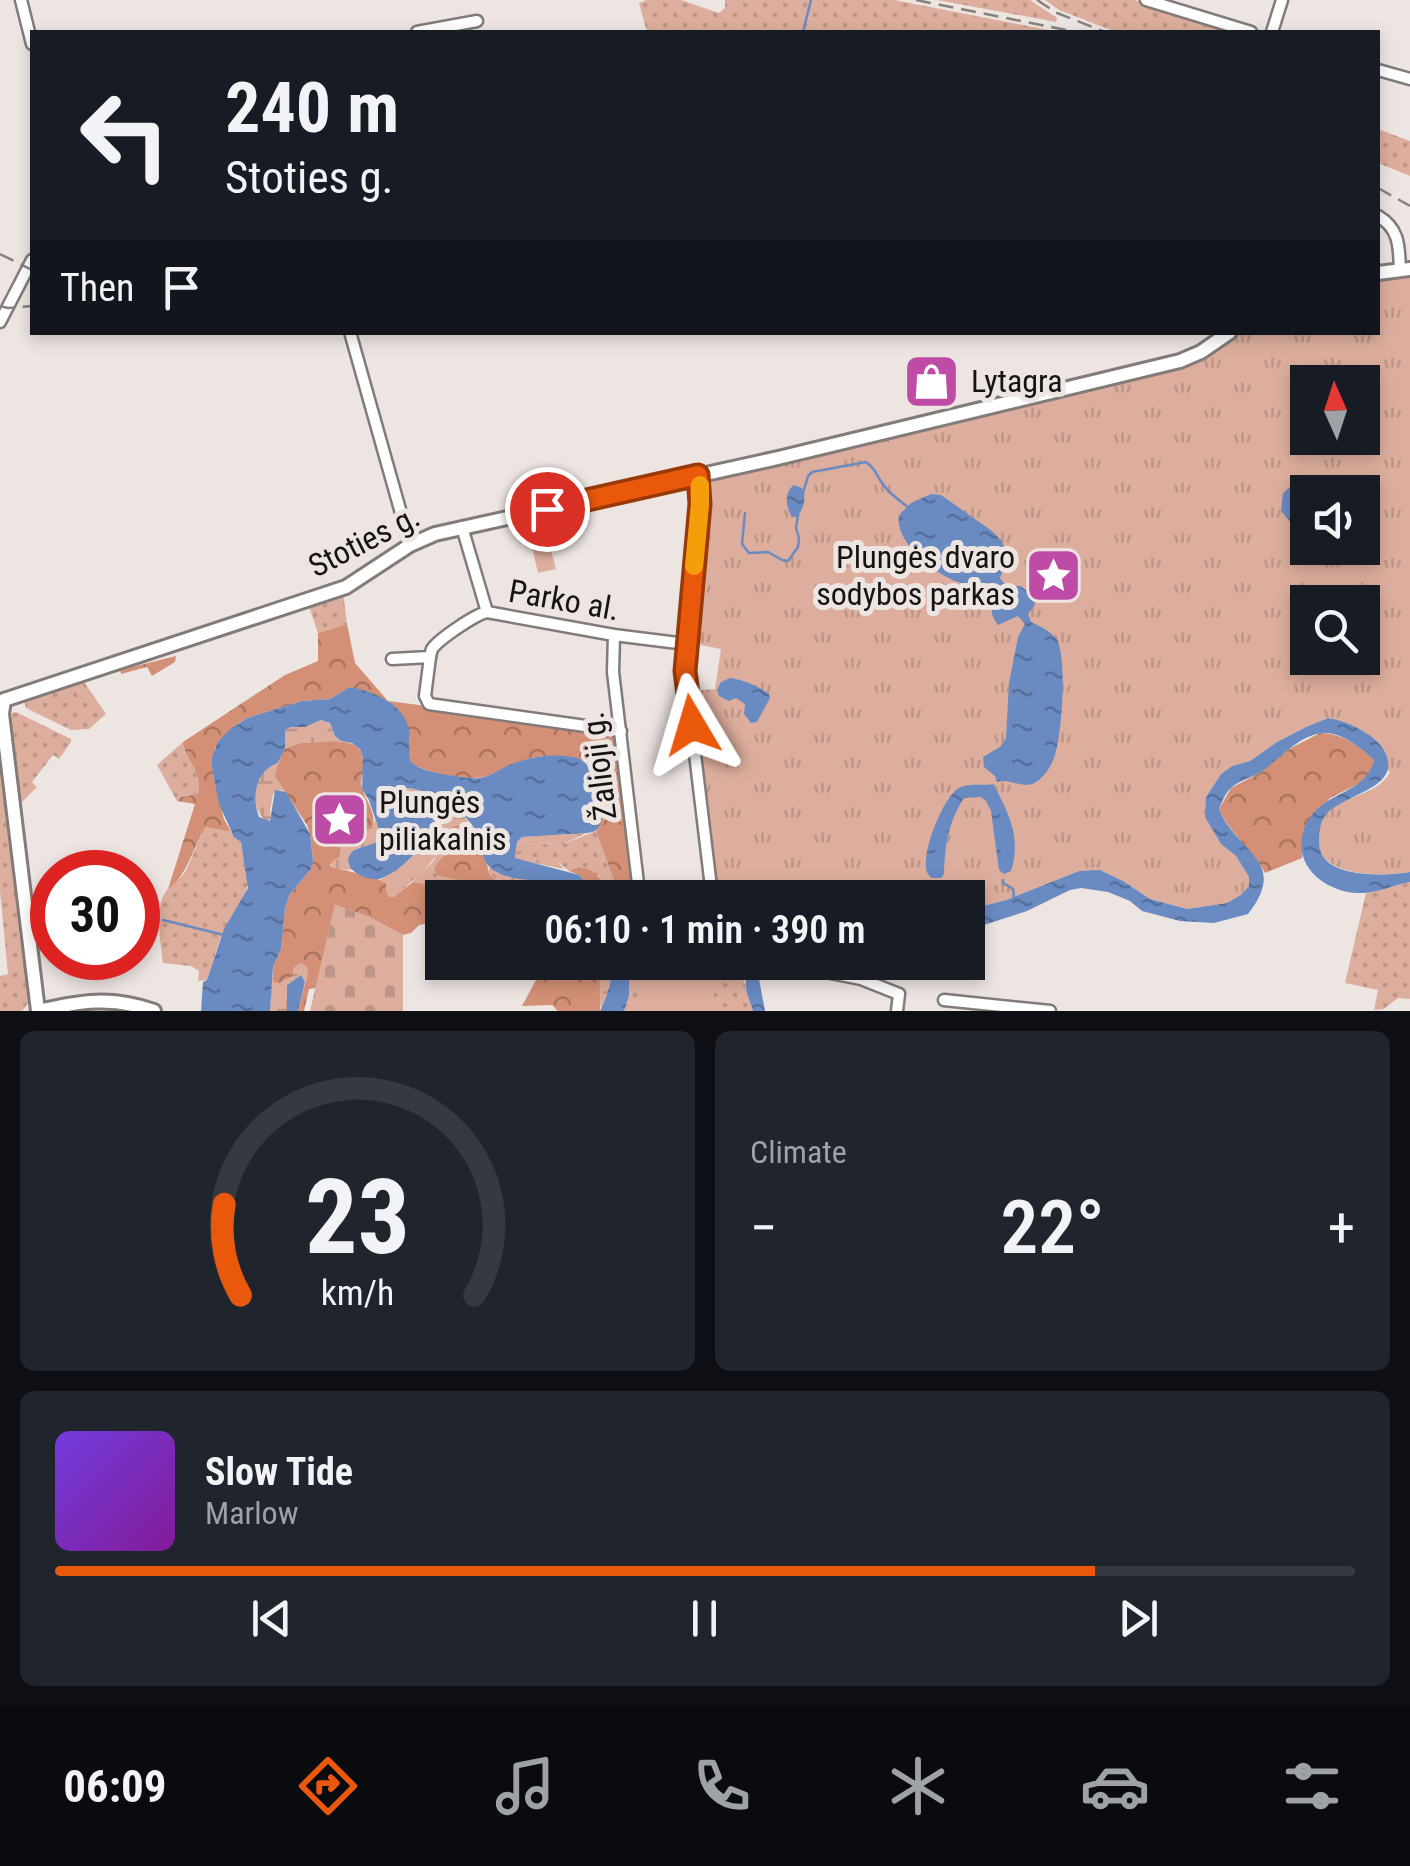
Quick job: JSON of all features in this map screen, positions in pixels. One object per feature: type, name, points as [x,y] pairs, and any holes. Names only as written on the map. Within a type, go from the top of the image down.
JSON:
[{"type":"main road","points":[[1380,273],[1405,270]]},
{"type":"main road","name":"Stoties g.","points":[[38,1011],[2,699],[346,587],[410,545],[435,534],[778,458],[1180,360],[1201,352],[1226,335]]},
{"type":"main road","points":[[38,1011],[94,1000],[154,1011]]},
{"type":"street","points":[[21,0],[30,36]]},
{"type":"street","points":[[1146,0],[1244,30]]},
{"type":"street","points":[[1273,30],[1282,0]]},
{"type":"street","points":[[428,30],[477,21]]},
{"type":"street","points":[[1380,71],[1410,79]]},
{"type":"street","points":[[1380,217],[1398,238],[1405,270]]},
{"type":"street","points":[[0,322],[30,264]]},
{"type":"street","points":[[351,335],[410,545]]},
{"type":"street","points":[[686,644],[700,504],[698,475]]},
{"type":"street","points":[[462,527],[487,612]]},
{"type":"street","name":"Parko al.","points":[[430,656],[432,648],[478,614],[487,612],[686,644]]},
{"type":"street","name":"Žalioji g.","points":[[614,634],[613,672],[640,892],[712,886],[685,671],[686,644]]},
{"type":"street","points":[[392,659],[430,656],[425,696],[429,704],[621,732]]},
{"type":"street","points":[[864,980],[899,994],[897,1011]]},
{"type":"street","points":[[944,1000],[1046,1011]]},
{"type":"green space","points":[[681,0],[719,13],[725,8],[725,0],[894,0],[1049,30],[646,30],[639,3]]},
{"type":"green space","points":[[937,0],[1030,0],[1057,18],[1056,22]]},
{"type":"green space","points":[[1045,0],[1134,0],[1233,30],[1111,30],[1059,10]]},
{"type":"green space","points":[[1380,130],[1410,141],[1410,176],[1380,164]]},
{"type":"green space","name":"Plungės dvaro sodybos parkas","points":[[1410,274],[1410,872],[1345,870],[1331,864],[1322,854],[1318,840],[1328,813],[1375,787],[1390,772],[1328,718],[1277,742],[1250,761],[1232,766],[1221,774],[1206,797],[1206,817],[1221,844],[1236,856],[1249,877],[1249,886],[1242,895],[1227,903],[1187,909],[1150,899],[1100,870],[1079,871],[985,906],[985,880],[713,880],[693,691],[715,689],[721,649],[691,643],[706,480],[1198,360],[1238,335],[1380,335],[1380,278]]},
{"type":"green space","points":[[549,543],[556,569],[538,573],[532,547]]},
{"type":"green space","points":[[343,592],[347,624],[318,633],[308,604]]},
{"type":"green space","points":[[347,624],[355,663],[388,701],[350,687],[330,699],[302,701],[236,725],[215,748],[212,767],[224,819],[231,832],[206,827],[185,869],[168,889],[195,804],[177,801],[198,794],[199,785],[183,742],[285,675],[318,661],[318,633]]},
{"type":"green space","points":[[176,656],[175,662],[152,676],[147,667],[121,674],[120,670]]},
{"type":"green space","points":[[82,679],[106,714],[89,729],[71,730],[26,708],[24,701]]},
{"type":"green space","points":[[388,701],[621,731],[637,880],[614,880],[596,831],[602,814],[599,785],[586,761],[538,757],[479,778],[448,776],[411,763],[410,737]]},
{"type":"green space","points":[[16,712],[71,739],[59,759],[53,755],[32,782],[37,787],[21,803],[8,720]]},
{"type":"green space","points":[[321,720],[330,723],[341,741],[285,748],[285,730]]},
{"type":"green space","points":[[1320,733],[1343,738],[1362,750],[1374,760],[1371,771],[1362,782],[1330,798],[1302,839],[1302,858],[1265,873],[1219,809],[1231,788]]},
{"type":"green space","points":[[183,742],[199,785],[198,794],[177,801],[157,765]]},
{"type":"green space","points":[[301,743],[349,743],[359,749],[364,761],[361,786],[372,812],[373,828],[333,835],[341,848],[340,857],[330,865],[387,883],[386,891],[393,897],[413,882],[425,884],[425,924],[403,935],[335,905],[316,988],[309,989],[304,1011],[298,1011],[308,972],[278,984],[273,982],[273,967],[281,949],[290,894],[311,869],[313,859],[307,825],[275,777],[275,771],[285,748]]},
{"type":"green space","points":[[0,746],[31,996],[22,1011],[0,1011],[0,976],[8,974],[0,891]]},
{"type":"green space","points":[[278,763],[275,777],[286,792],[273,794],[268,822],[257,808],[256,790],[263,773]]},
{"type":"green space","points":[[407,788],[429,793],[460,812],[479,840],[469,841],[466,830],[453,826],[428,866],[393,897],[380,880],[409,860],[433,830],[414,810],[398,803]]},
{"type":"green space","points":[[375,820],[382,834],[379,843],[357,848],[348,864],[353,870],[332,868],[331,862],[340,857],[341,848],[332,833],[363,832],[373,828]]},
{"type":"green space","points":[[452,826],[466,830],[475,843],[479,840],[489,874],[495,880],[460,880],[439,876],[434,870],[457,844]]},
{"type":"green space","points":[[206,827],[231,832],[241,842],[249,883],[220,939],[207,980],[198,981],[199,971],[191,966],[163,963],[160,906],[169,888],[185,872]]},
{"type":"green space","points":[[596,831],[615,880],[601,880],[578,867],[569,871],[557,861],[520,855],[521,849],[530,843],[563,844]]},
{"type":"green space","points":[[451,832],[458,844],[445,854],[462,880],[413,882],[432,863]]},
{"type":"green space","points":[[586,833],[563,844],[530,843],[521,849],[521,855],[557,861],[564,869],[515,859],[517,842],[522,837]]},
{"type":"green space","points":[[489,867],[499,879],[486,880]]},
{"type":"green space","points":[[489,867],[543,880],[500,880]]},
{"type":"green space","points":[[585,868],[600,880],[584,880],[569,871]]},
{"type":"green space","points":[[1410,882],[1410,999],[1398,998],[1384,1009],[1374,1010],[1378,990],[1345,983],[1366,893]]},
{"type":"green space","points":[[335,905],[403,935],[403,1011],[310,1011]]},
{"type":"green space","points":[[301,963],[308,972],[305,982],[301,975],[287,985],[287,1011],[270,1011],[272,976],[278,984],[293,976],[293,968]]},
{"type":"green space","points":[[536,980],[601,980],[600,1011],[522,1006]]},
{"type":"green space","points":[[599,980],[610,980],[608,992],[601,1008]]},
{"type":"green space","points":[[629,980],[744,980],[753,1011],[624,1011]]},
{"type":"green space","points":[[636,980],[713,980],[715,1011],[638,1011]]},
{"type":"water","points":[[794,485],[802,488],[804,495],[802,508],[795,517],[791,516],[787,499]]},
{"type":"water","points":[[1290,487],[1290,522],[1281,511],[1283,493]]},
{"type":"water","points":[[931,494],[941,495],[1001,540],[1007,558],[1000,578],[1007,587],[1020,586],[1032,594],[1035,605],[1028,614],[1031,622],[1057,640],[1063,677],[1058,741],[1050,766],[1029,785],[997,782],[984,767],[983,757],[1000,747],[1006,738],[1009,683],[1018,637],[1025,624],[1018,616],[998,625],[995,621],[993,605],[999,593],[996,585],[949,578],[909,546],[899,525],[899,515],[911,503]]},
{"type":"water","points":[[730,678],[769,694],[757,722],[751,723],[744,714],[745,704],[736,698],[729,701],[719,696],[721,682]]},
{"type":"water","points":[[350,687],[377,695],[394,706],[409,729],[411,762],[428,771],[479,778],[542,756],[569,756],[584,762],[595,777],[602,799],[598,828],[586,833],[522,837],[517,842],[515,858],[579,875],[584,880],[531,880],[502,875],[488,865],[477,833],[457,809],[437,797],[407,788],[398,803],[439,819],[440,825],[392,872],[377,879],[359,875],[348,862],[351,853],[382,839],[362,789],[360,749],[341,741],[330,723],[321,720],[305,727],[291,727],[285,730],[285,748],[278,763],[265,772],[257,785],[257,809],[259,817],[270,821],[275,790],[286,792],[310,834],[313,860],[285,908],[281,949],[273,967],[270,1011],[201,1011],[203,982],[224,929],[248,888],[241,842],[234,837],[219,804],[212,767],[218,742],[247,718],[302,701],[330,699]]},
{"type":"water","points":[[1328,718],[1350,725],[1382,747],[1388,761],[1387,773],[1380,782],[1343,802],[1324,818],[1319,835],[1322,854],[1329,863],[1354,873],[1410,872],[1410,882],[1352,893],[1329,885],[1311,871],[1302,850],[1308,822],[1316,810],[1360,782],[1374,760],[1340,736],[1317,734],[1234,786],[1219,809],[1262,869],[1260,896],[1248,914],[1214,923],[1180,921],[1142,911],[1108,892],[1081,888],[985,925],[985,906],[1079,871],[1100,870],[1150,899],[1187,909],[1227,903],[1241,895],[1249,886],[1249,877],[1236,856],[1221,844],[1205,817],[1206,797],[1221,774],[1232,766],[1250,761]]},
{"type":"water","points":[[993,784],[1014,836],[1011,871],[1004,874],[999,870],[991,811],[986,801],[981,797],[964,798],[948,834],[944,874],[931,878],[927,872],[927,852],[948,800],[961,787]]},
{"type":"water","points":[[301,975],[305,982],[298,1011],[287,1011],[287,985]]},
{"type":"water","points":[[610,980],[629,980],[624,1011],[600,1011]]},
{"type":"water","points":[[759,980],[765,1011],[753,1011],[746,982]]},
{"type":"waterway","points":[[804,30],[811,0]]},
{"type":"waterway","points":[[803,493],[812,472],[866,462],[887,490],[908,507]]},
{"type":"waterway","points":[[745,513],[742,544],[749,553],[768,552],[788,561],[798,547],[798,515]]},
{"type":"waterway","points":[[1003,880],[1013,889],[1014,897]]},
{"type":"waterway","points":[[163,920],[224,935]]},
{"type":"railway","points":[[916,0],[1066,30]]},
{"type":"railway","points":[[1037,0],[1057,13],[1100,30]]},
{"type":"railway","points":[[1380,189],[1410,206]]},
{"type":"railway","points":[[0,254],[30,269]]},
{"type":"railway","points":[[0,306],[30,306]]},
{"type":"slow traffic","points":[[694,566],[700,485]]},
{"type":"place","name":"Lytagra","points":[[932,381]]},
{"type":"place","name":"Plungės dvaro sodybos parkas","points":[[1054,575]]},
{"type":"place","name":"Plungės piliakalnis","points":[[340,820]]},
{"type":"route","points":[[547,509],[698,475],[701,492],[685,671],[692,725]]}]
